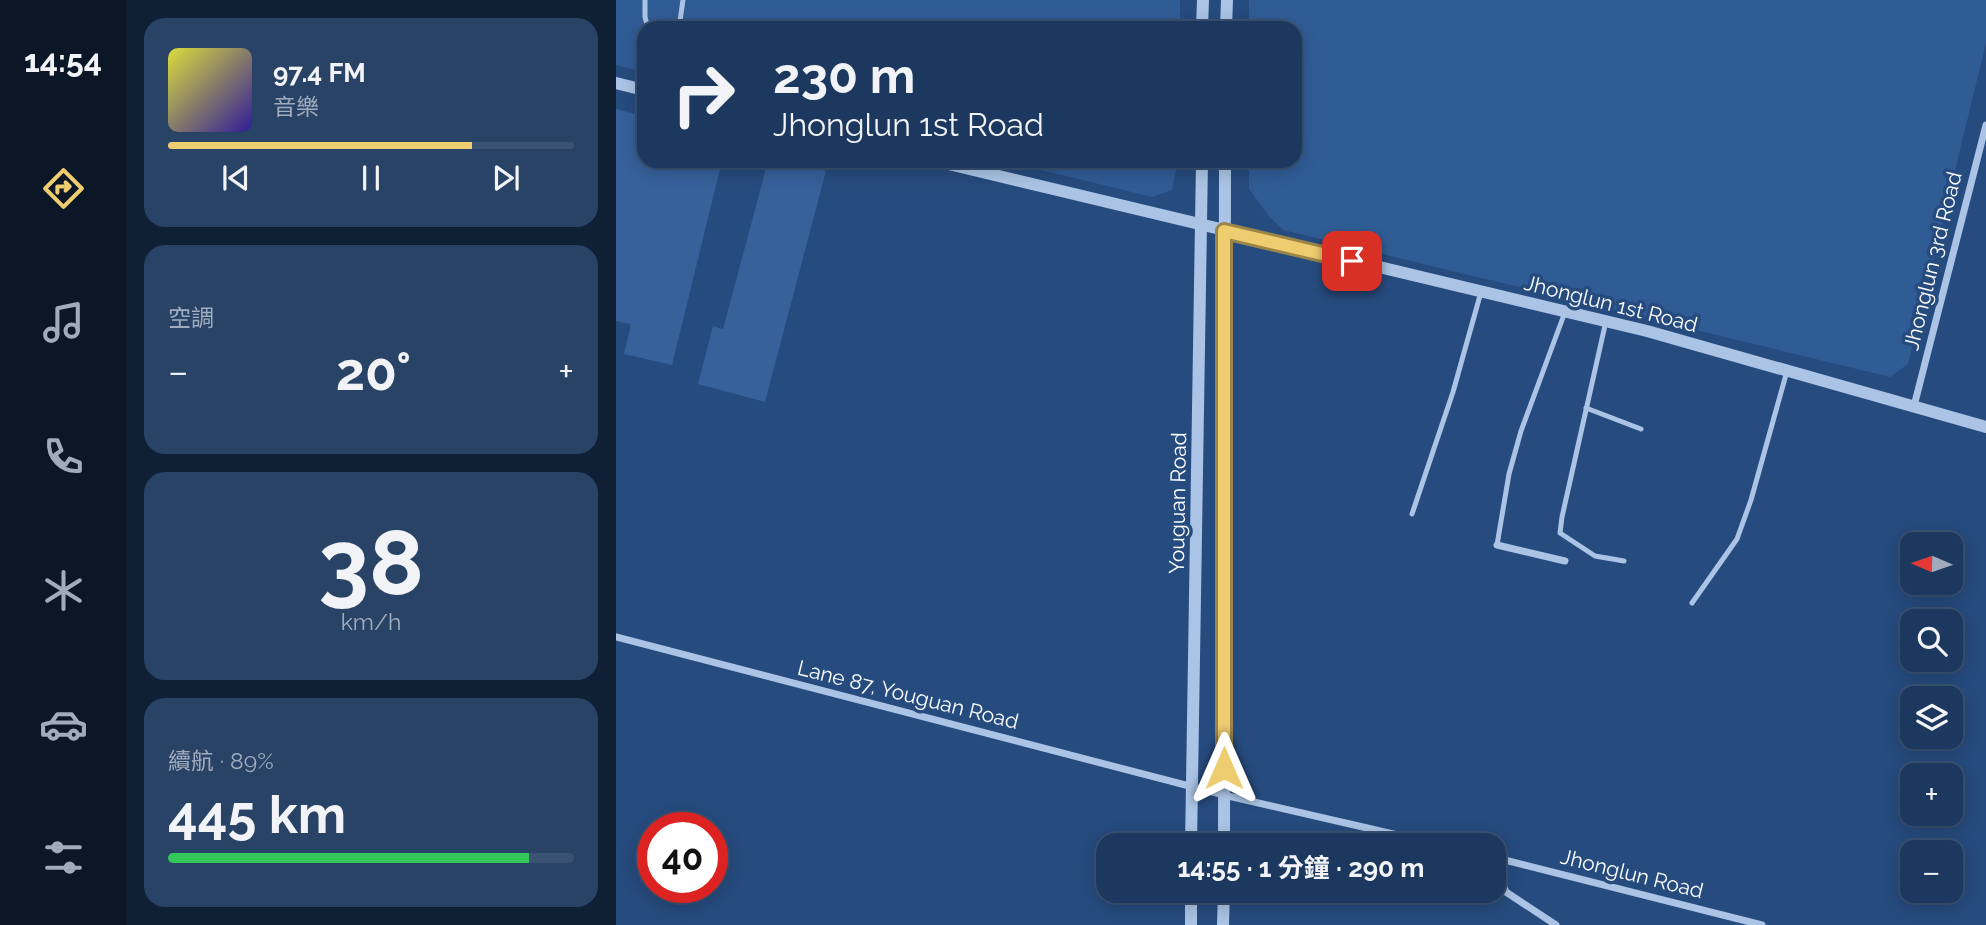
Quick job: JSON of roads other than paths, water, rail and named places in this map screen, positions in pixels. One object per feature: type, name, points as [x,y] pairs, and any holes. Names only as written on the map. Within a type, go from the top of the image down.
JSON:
[{"type":"street","points":[[1202,21],[1203,0]]},
{"type":"street","points":[[1226,21],[1227,0]]},
{"type":"street","points":[[616,83],[637,88]]},
{"type":"street","name":"Jhonglun 3rd Road","points":[[1914,406],[1986,125]]},
{"type":"street","points":[[965,168],[1202,225]]},
{"type":"street","name":"Youguan Road","points":[[1191,833],[1202,168]]},
{"type":"street","points":[[1224,833],[1225,168]]},
{"type":"street","name":"Jhonglun 1st Road","points":[[1202,225],[1606,321],[1986,427]]},
{"type":"street","points":[[1497,545],[1565,561]]},
{"type":"street","name":"Lane 87, Youguan Road","points":[[616,637],[1192,786]]},
{"type":"street","points":[[1192,786],[1390,833]]},
{"type":"street","name":"Jhonglun Road","points":[[1506,862],[1762,925]]},
{"type":"street","points":[[1506,892],[1556,925]]},
{"type":"street","points":[[1191,903],[1191,925]]},
{"type":"street","points":[[1223,925],[1224,903]]},
{"type":"lane","points":[[645,0],[646,21]]},
{"type":"lane","points":[[680,21],[683,0]]},
{"type":"lane","points":[[1412,514],[1453,392],[1481,292]]},
{"type":"lane","points":[[1497,545],[1509,474],[1521,431],[1565,312]]},
{"type":"lane","points":[[1606,321],[1560,533],[1595,556],[1624,561]]},
{"type":"lane","points":[[1692,603],[1737,539],[1751,500],[1787,371]]},
{"type":"lane","points":[[1586,408],[1641,429]]}]
